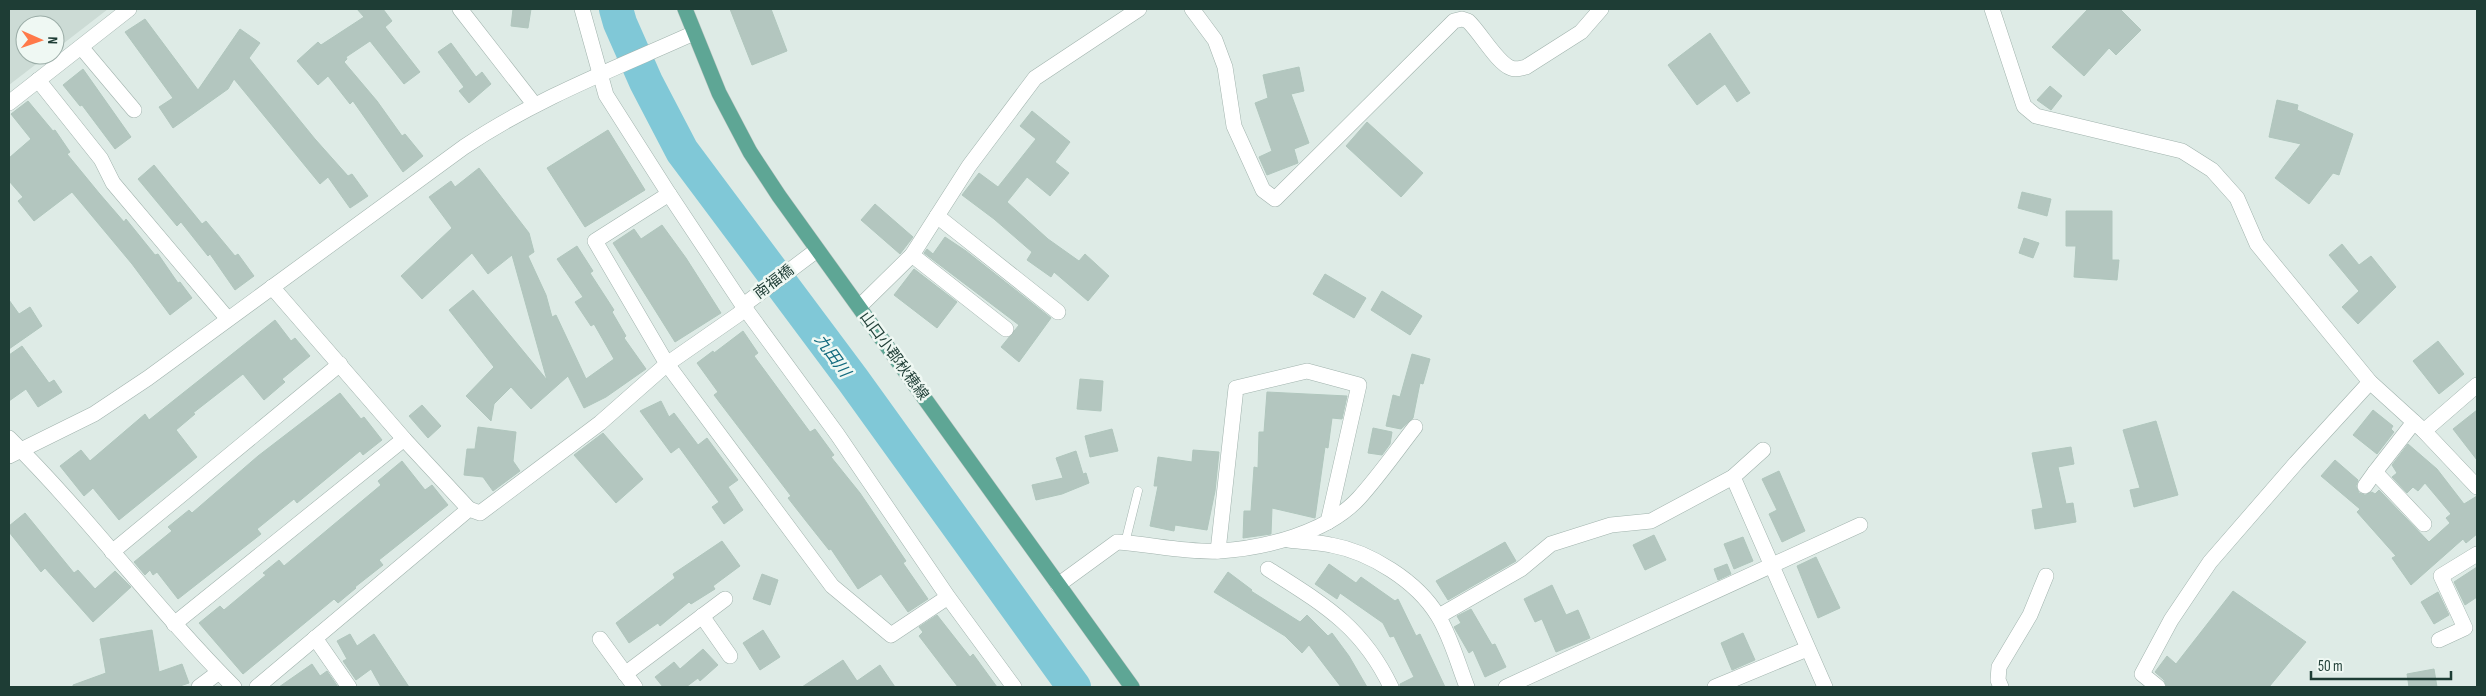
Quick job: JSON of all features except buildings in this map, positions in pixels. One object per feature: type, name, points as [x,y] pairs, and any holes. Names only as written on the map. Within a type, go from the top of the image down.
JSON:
[{"type":"main road","name":"山口小郡秋穂線","points":[[685,9],[718,93],[750,152],[817,250],[1132,687]]},
{"type":"street","points":[[9,103],[129,9]]},
{"type":"street","points":[[460,9],[534,104]]},
{"type":"street","points":[[582,9],[602,73],[606,95],[669,194],[837,434],[948,597],[1014,687]]},
{"type":"street","points":[[859,307],[912,255],[969,166],[1035,78],[1139,9]]},
{"type":"street","points":[[1192,9],[1215,40],[1222,58],[1234,126],[1263,190],[1275,199],[1454,21],[1462,19],[1468,21],[1501,60],[1510,68],[1517,69],[1526,67],[1581,32],[1600,9]]},
{"type":"street","points":[[1992,9],[2024,106],[2036,116],[2182,151],[2212,170],[2237,198],[2257,244],[2370,382],[2419,426],[2477,487]]},
{"type":"street","points":[[15,453],[94,414],[148,378],[228,318],[504,120],[534,104],[694,33]]},
{"type":"street","points":[[81,46],[134,110]]},
{"type":"street","points":[[38,80],[101,159],[113,183],[228,318]]},
{"type":"street","points":[[669,194],[595,241],[667,364],[832,586],[891,635],[948,597]]},
{"type":"street","points":[[937,216],[1058,312]]},
{"type":"street","name":"南福橋","points":[[469,509],[480,514],[516,489],[600,423],[667,364],[739,314],[746,304],[817,250]]},
{"type":"street","points":[[912,255],[1006,329]]},
{"type":"street","points":[[257,687],[469,509],[272,287]]},
{"type":"street","points":[[112,552],[340,364]]},
{"type":"street","points":[[1218,551],[1236,388],[1308,371],[1359,386],[1328,522]]},
{"type":"street","points":[[2158,687],[2142,674],[2171,620],[2210,562],[2370,382]]},
{"type":"street","points":[[2365,486],[2375,472],[2419,426],[2477,385]]},
{"type":"street","points":[[1058,585],[1118,542],[1218,551],[1258,546],[1294,538],[1328,522],[1358,500],[1415,427]]},
{"type":"street","points":[[9,438],[15,453],[47,476],[174,624],[234,687]]},
{"type":"street","points":[[174,624],[404,438]]},
{"type":"street","points":[[1439,616],[1521,569],[1551,544],[1611,525],[1651,521],[1733,477],[1763,450]]},
{"type":"street","points":[[2375,472],[2424,524]]},
{"type":"street","points":[[1733,477],[1825,687]]},
{"type":"street","points":[[1506,687],[1860,525]]},
{"type":"street","points":[[1285,540],[1331,545],[1354,551],[1376,562],[1424,597],[1439,616],[1467,687]]},
{"type":"street","points":[[2439,640],[2465,628],[2434,579],[2477,554]]},
{"type":"street","points":[[1268,569],[1319,601],[1360,636],[1380,664],[1391,687]]},
{"type":"street","points":[[2001,687],[1998,680],[1999,667],[2030,615],[2046,576]]},
{"type":"street","points":[[625,674],[726,599]]},
{"type":"street","points":[[702,616],[730,656]]},
{"type":"street","points":[[315,638],[349,687]]},
{"type":"street","points":[[600,639],[635,687]]},
{"type":"street","points":[[1715,687],[1807,648]]},
{"type":"street","points":[[199,687],[219,672]]},
{"type":"lane","points":[[1125,543],[1138,491]]},
{"type":"shaded area","points":[[9,9],[108,9],[65,42],[65,15],[15,15],[15,65],[35,65],[9,85]]},
{"type":"waterway","name":"九田川","points":[[616,9],[620,23],[646,82],[682,151],[853,380],[1074,687]]}]
